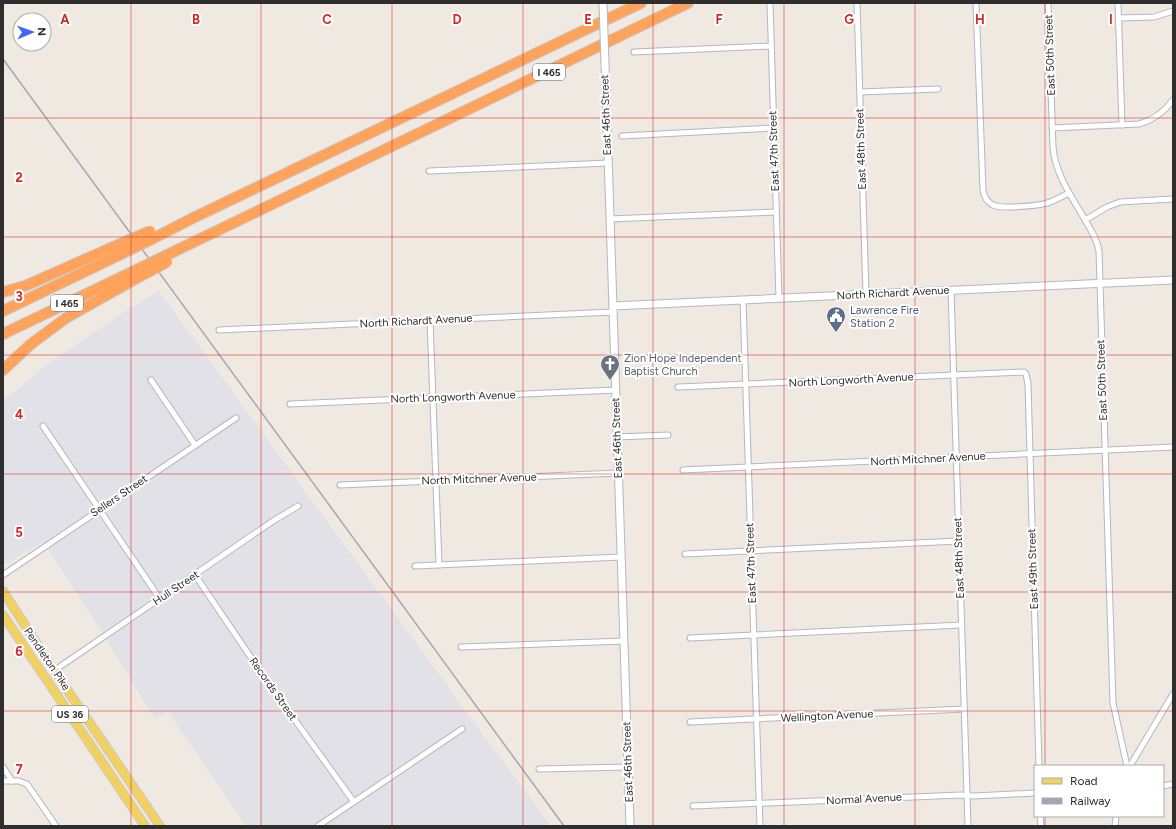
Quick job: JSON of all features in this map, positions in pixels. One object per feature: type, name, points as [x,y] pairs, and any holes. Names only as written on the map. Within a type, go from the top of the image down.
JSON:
[{"type":"highway","name":"I 465","points":[[3,310],[116,251],[152,234],[192,218],[641,3]]},
{"type":"highway","name":"I 465","points":[[3,334],[134,275],[244,219],[688,3]]},
{"type":"highway","points":[[3,292],[25,286],[116,251]]},
{"type":"highway","points":[[3,370],[22,352],[66,318],[134,275]]},
{"type":"main road","name":"Pendleton Pike","points":[[3,591],[54,670],[160,826]]},
{"type":"main road","name":"Pendleton Pike","points":[[3,615],[145,826]]},
{"type":"street","name":"East 46th Street","points":[[603,3],[630,826]]},
{"type":"street","name":"East 47th Street","points":[[770,3],[778,299]]},
{"type":"street","name":"East 48th Street","points":[[857,3],[866,294]]},
{"type":"street","points":[[976,3],[984,197],[988,202],[999,207],[1039,205],[1050,202],[1070,192]]},
{"type":"street","name":"East 50th Street","points":[[1048,3],[1052,147],[1055,162],[1059,174],[1095,237],[1098,246],[1113,703],[1115,719],[1128,765]]},
{"type":"street","points":[[1118,3],[1122,126]]},
{"type":"street","points":[[1118,18],[1163,16],[1173,11]]},
{"type":"street","points":[[634,52],[771,46]]},
{"type":"street","points":[[860,92],[938,89]]},
{"type":"street","points":[[1052,128],[1122,126],[1147,122],[1163,112],[1173,100]]},
{"type":"street","points":[[622,136],[773,128]]},
{"type":"street","points":[[429,171],[608,163]]},
{"type":"street","points":[[1085,220],[1107,207],[1120,202],[1173,199]]},
{"type":"street","points":[[610,219],[776,212]]},
{"type":"street","name":"North Richardt Avenue","points":[[219,330],[430,320],[743,300],[1173,280]]},
{"type":"street","name":"East 48th Street","points":[[951,290],[968,826]]},
{"type":"street","name":"East 47th Street","points":[[743,300],[760,826]]},
{"type":"street","points":[[430,320],[439,565]]},
{"type":"street","name":"North Longworth Avenue","points":[[678,387],[1024,372]]},
{"type":"street","name":"East 49th Street","points":[[1024,372],[1026,374],[1028,384],[1038,765]]},
{"type":"street","points":[[151,380],[196,445]]},
{"type":"street","name":"North Longworth Avenue","points":[[290,404],[616,390]]},
{"type":"street","name":"Sellers Street","points":[[3,576],[236,418]]},
{"type":"street","points":[[43,426],[160,599]]},
{"type":"street","points":[[617,437],[668,435]]},
{"type":"street","name":"North Mitchner Avenue","points":[[683,470],[1173,447]]},
{"type":"street","name":"North Mitchner Avenue","points":[[340,485],[618,473]]},
{"type":"street","name":"Hull Street","points":[[54,670],[268,524],[298,506]]},
{"type":"street","points":[[685,554],[959,541]]},
{"type":"street","points":[[415,566],[621,557]]},
{"type":"street","name":"Records Street","points":[[195,575],[269,684],[354,802]]},
{"type":"street","points":[[690,638],[961,625]]},
{"type":"street","points":[[461,647],[624,641]]},
{"type":"street","points":[[1129,765],[1173,694]]},
{"type":"street","name":"Wellington Avenue","points":[[690,722],[964,709]]},
{"type":"street","points":[[318,826],[462,729]]},
{"type":"street","points":[[3,766],[12,781]]},
{"type":"street","points":[[539,769],[628,767]]},
{"type":"street","points":[[3,781],[23,782],[29,787],[56,826]]},
{"type":"street","name":"Normal Avenue","points":[[693,806],[961,795],[1034,794]]},
{"type":"shaded area","points":[[159,291],[551,826],[246,826],[168,712],[155,719],[87,609],[43,542],[3,565],[3,400],[20,388],[47,364],[130,308]]},
{"type":"railway","points":[[3,59],[564,826]]},
{"type":"place","name":"Lawrence Fire Station 2","points":[[836,333]]},
{"type":"place","name":"Zion Hope Independent Baptist Church","points":[[610,381]]}]
